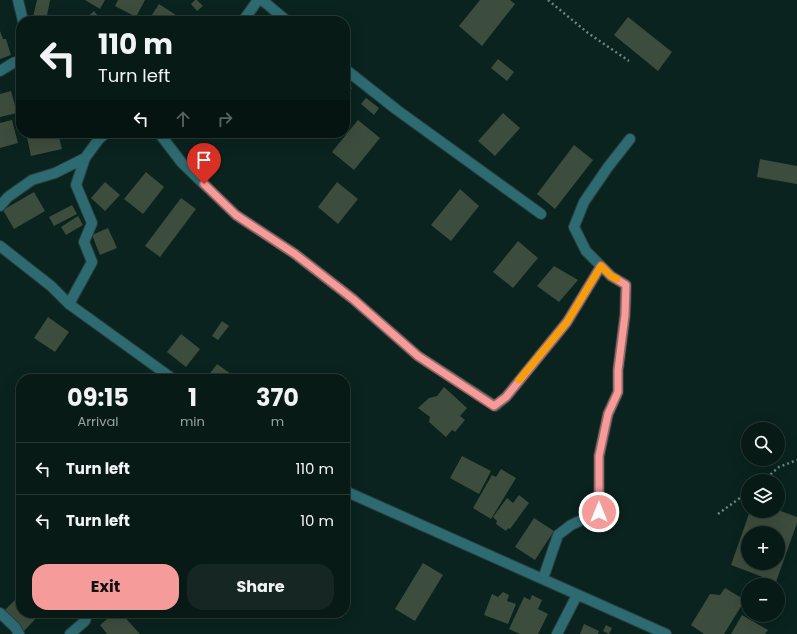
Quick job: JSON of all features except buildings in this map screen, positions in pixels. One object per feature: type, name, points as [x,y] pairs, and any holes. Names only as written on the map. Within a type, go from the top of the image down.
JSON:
[{"type":"street","points":[[18,0],[22,16]]},
{"type":"street","points":[[247,16],[258,0]]},
{"type":"street","points":[[262,0],[281,16]]},
{"type":"street","points":[[0,71],[16,62]]},
{"type":"street","points":[[350,73],[397,110],[541,214]]},
{"type":"street","points":[[69,304],[92,262],[84,242],[92,223],[76,185],[85,158],[100,138]]},
{"type":"street","points":[[163,138],[182,163],[236,215],[295,254],[353,299],[418,356],[494,406],[506,397],[567,322],[601,266]]},
{"type":"street","points":[[545,574],[558,536],[571,525],[599,512],[599,456],[608,414],[618,392],[618,370],[625,315],[626,285],[611,276],[586,251],[574,227],[584,202],[608,167],[630,139]]},
{"type":"street","points":[[0,206],[8,197],[32,180],[54,173],[85,158]]},
{"type":"street","points":[[0,246],[51,286],[69,304],[166,374]]},
{"type":"street","points":[[350,493],[666,634]]},
{"type":"street","points":[[557,634],[577,595]]},
{"type":"street","points":[[0,613],[19,634]]},
{"type":"street","points":[[70,634],[85,621],[86,618]]},
{"type":"path","points":[[548,0],[588,33],[629,61]]},
{"type":"path","points":[[771,474],[779,467],[797,460]]},
{"type":"path","points":[[718,514],[741,497]]},
{"type":"slow traffic","points":[[519,380],[567,322],[601,266],[611,276],[617,279]]},
{"type":"route","points":[[204,184],[236,215],[295,254],[353,299],[418,356],[494,406],[506,397],[567,322],[601,266],[611,276],[626,285],[625,315],[618,370],[618,392],[608,414],[599,456],[599,512]]}]
